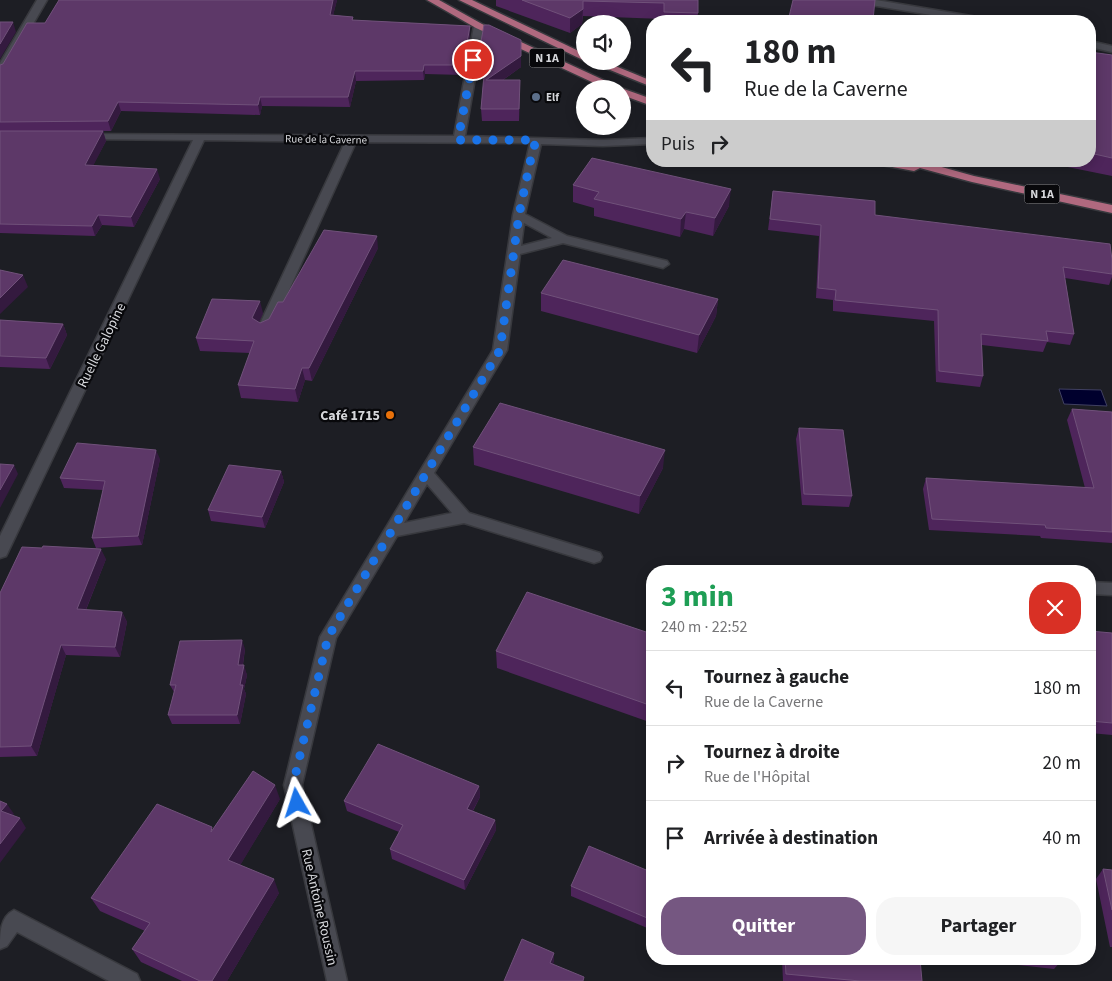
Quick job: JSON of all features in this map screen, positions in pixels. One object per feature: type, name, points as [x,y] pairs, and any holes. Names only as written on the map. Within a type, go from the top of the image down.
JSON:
[{"type":"main road","name":"N 1A","points":[[432,0],[479,26],[596,80]]},
{"type":"main road","name":"N 1A","points":[[464,0],[576,54]]},
{"type":"main road","points":[[616,70],[646,82]]},
{"type":"main road","points":[[631,95],[646,101]]},
{"type":"main road","name":"N 1A","points":[[908,167],[1112,209]]},
{"type":"main road","name":"N 1A","points":[[928,167],[972,179]]},
{"type":"street","points":[[0,72],[42,0]]},
{"type":"street","points":[[859,0],[948,15]]},
{"type":"street","points":[[458,140],[479,26]]},
{"type":"street","points":[[1096,45],[1112,49]]},
{"type":"street","name":"Rue de la Caverne","points":[[76,136],[536,140],[603,143],[646,141]]},
{"type":"street","name":"Ruelle Galopine","points":[[0,552],[194,152],[200,136]]},
{"type":"street","points":[[264,330],[352,139]]},
{"type":"street","name":"Rue Antoine Roussin","points":[[337,981],[293,785],[328,637],[500,350],[519,215],[536,140]]},
{"type":"street","points":[[519,215],[563,239],[663,264]]},
{"type":"street","points":[[514,252],[563,239]]},
{"type":"street","points":[[426,473],[464,517]]},
{"type":"street","points":[[392,531],[464,517],[594,557]]},
{"type":"street","points":[[1096,588],[1112,588]]},
{"type":"street","points":[[0,939],[14,920],[130,981]]},
{"type":"water","points":[[1059,389],[1101,390],[1107,406],[1064,404]]},
{"type":"building","points":[[59,0],[333,0],[330,15],[353,17],[352,20],[470,26],[463,65],[424,65],[423,71],[355,71],[348,97],[260,97],[258,105],[118,102],[108,121],[0,122],[0,65],[3,64],[27,23],[45,23]]},
{"type":"building","points":[[522,0],[698,0],[698,13],[664,12],[664,3],[583,1],[583,9],[570,18]]},
{"type":"building","points":[[793,0],[875,0],[874,15],[789,15]]},
{"type":"building","points":[[0,22],[13,22],[0,44]]},
{"type":"building","points":[[484,25],[489,25],[521,40],[521,56],[486,80],[520,80],[519,109],[481,109],[485,63],[477,63]]},
{"type":"building","points":[[1096,53],[1112,55],[1112,158],[1096,154]]},
{"type":"building","points":[[0,131],[103,131],[85,165],[157,169],[131,217],[98,215],[92,226],[0,224]]},
{"type":"building","points":[[592,158],[731,189],[715,218],[686,212],[681,219],[594,199],[599,192],[573,185]]},
{"type":"building","points":[[773,191],[875,201],[875,215],[1110,244],[1112,274],[1063,267],[1074,334],[1046,331],[1048,341],[981,334],[983,376],[939,371],[938,310],[835,300],[836,290],[818,288],[821,225],[770,219]]},
{"type":"building","points":[[324,230],[377,236],[309,368],[302,368],[295,389],[238,385],[254,341],[196,338],[212,299],[260,301],[252,318],[260,323],[269,319],[278,302],[283,302]]},
{"type":"building","points":[[563,260],[718,299],[699,335],[541,293]]},
{"type":"building","points":[[0,270],[23,275],[0,298]]},
{"type":"building","points":[[0,320],[63,324],[46,358],[0,356]]},
{"type":"building","points":[[500,403],[665,450],[640,496],[473,447]]},
{"type":"building","points":[[1072,409],[1112,412],[1112,532],[1046,528],[1045,525],[932,519],[926,478],[1094,488]]},
{"type":"building","points":[[799,428],[843,430],[852,496],[804,494]]},
{"type":"building","points":[[77,443],[156,450],[138,536],[92,538],[105,481],[60,478]]},
{"type":"building","points":[[0,464],[14,465],[0,490]]},
{"type":"building","points":[[229,465],[281,471],[262,517],[208,510]]},
{"type":"building","points":[[43,546],[101,549],[77,609],[122,612],[115,647],[61,645],[31,746],[0,747],[0,593],[22,547],[42,548]]},
{"type":"building","points":[[527,592],[646,632],[646,704],[496,651]]},
{"type":"building","points":[[1096,632],[1112,633],[1112,723],[1096,722]]},
{"type":"building","points":[[242,640],[238,665],[244,665],[240,685],[243,685],[237,715],[168,715],[176,685],[170,685],[180,641]]},
{"type":"building","points":[[378,744],[479,786],[467,809],[495,820],[464,880],[390,849],[403,825],[344,801]]},
{"type":"building","points":[[253,771],[275,785],[228,860],[274,879],[212,981],[200,981],[132,949],[150,923],[91,898],[157,804],[212,827],[211,832]]},
{"type":"building","points":[[0,801],[7,804],[1,811],[20,818],[0,844]]},
{"type":"building","points":[[589,846],[646,870],[646,917],[571,886]]},
{"type":"building","points":[[1103,869],[1112,870],[1112,910]]},
{"type":"building","points":[[522,939],[554,953],[550,963],[584,977],[583,981],[504,981]]},
{"type":"building","points":[[785,965],[921,965],[922,981],[860,981],[786,974]]},
{"type":"place","name":"Elf","points":[[536,97]]},
{"type":"place","name":"Café 1715","points":[[390,415]]},
{"type":"route","points":[[297,803],[293,785],[328,637],[500,350],[519,215],[536,140],[458,140],[473,60]]}]
